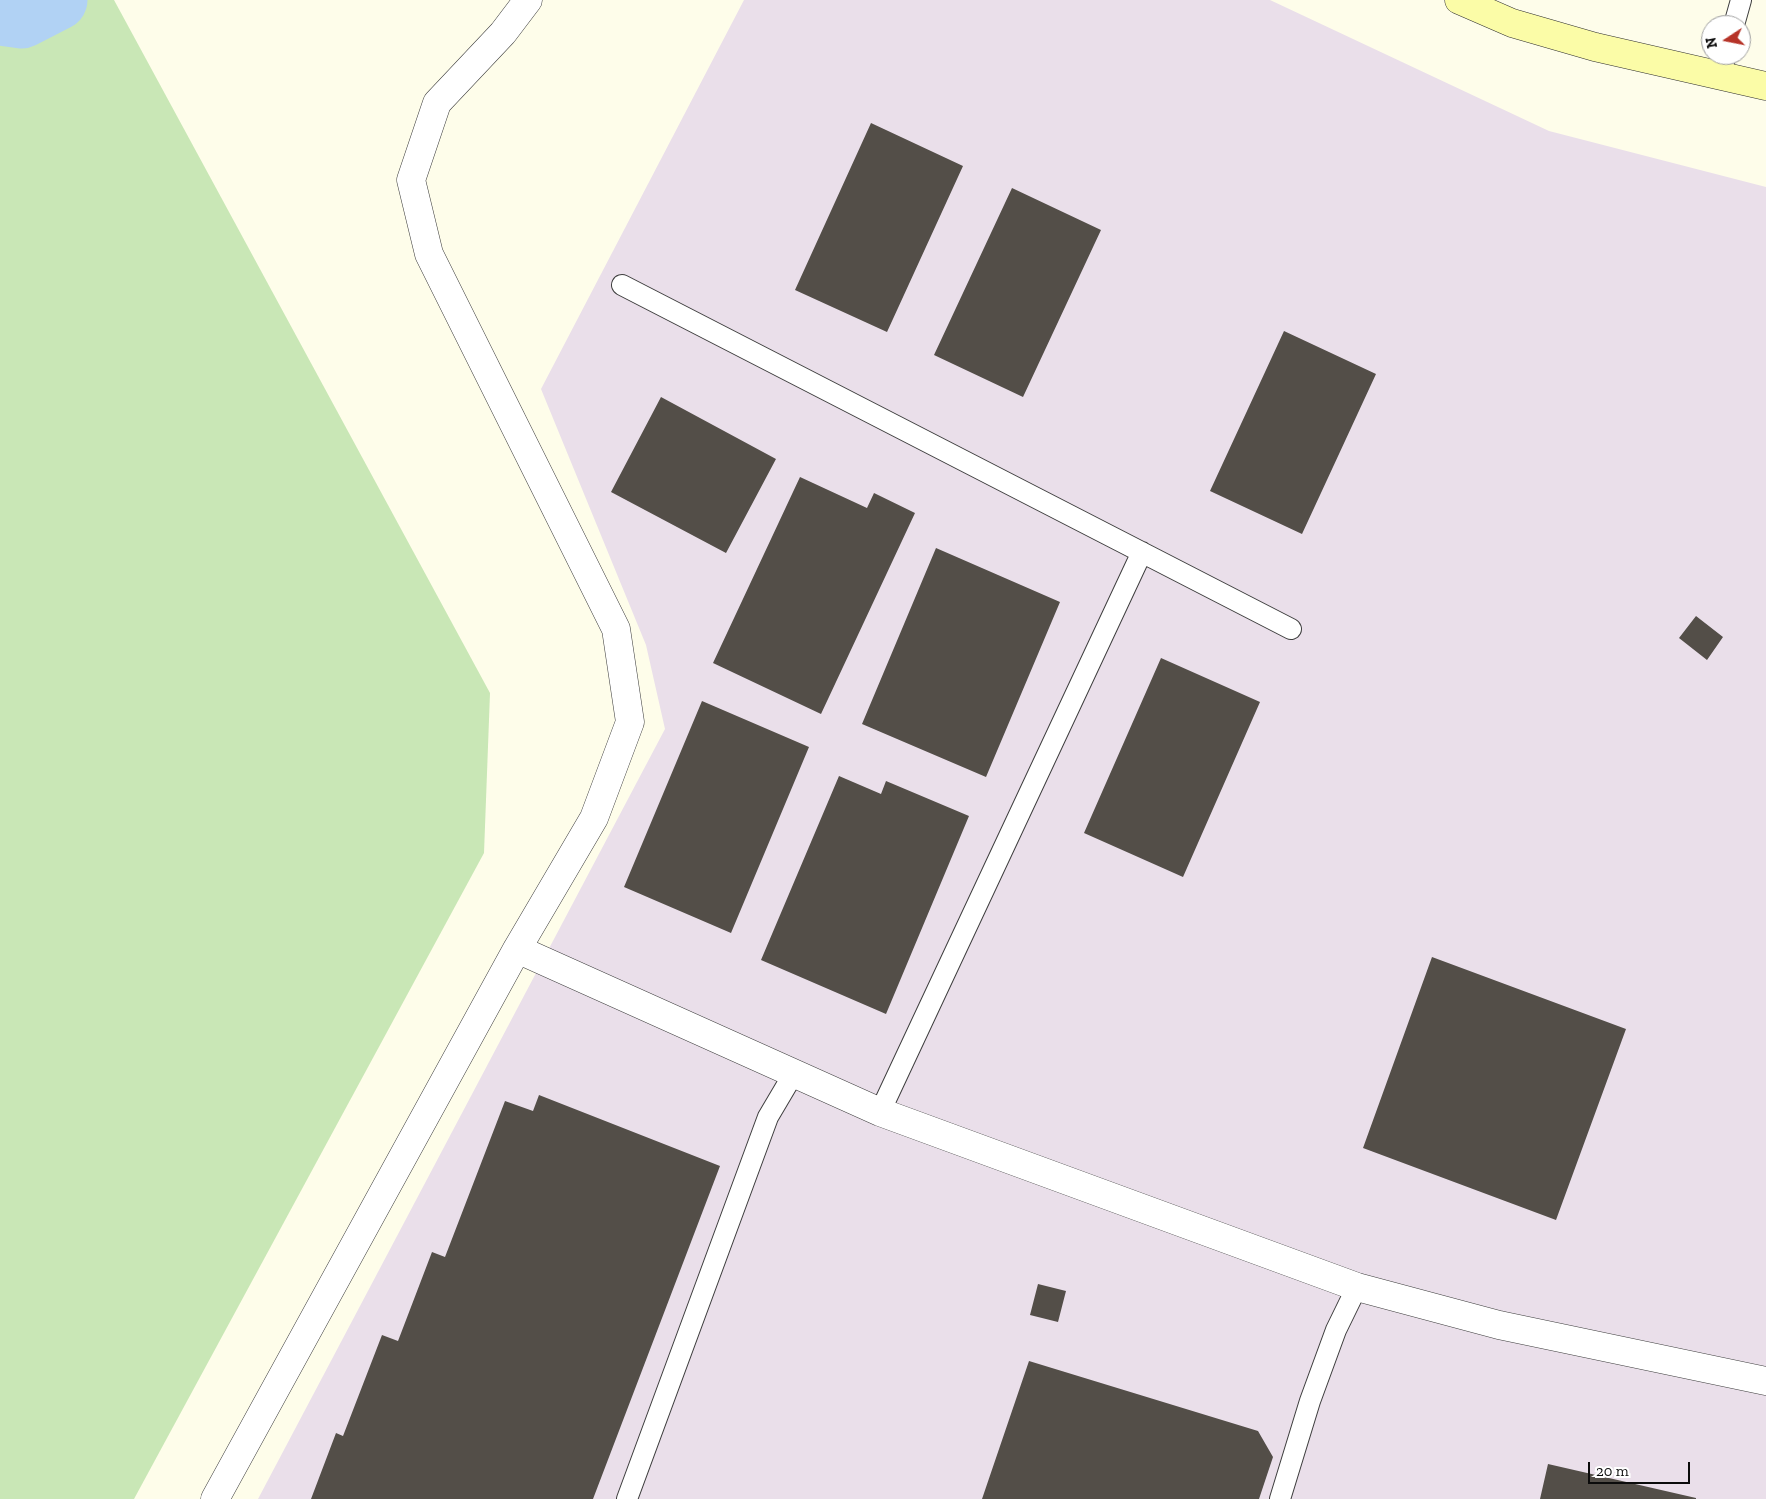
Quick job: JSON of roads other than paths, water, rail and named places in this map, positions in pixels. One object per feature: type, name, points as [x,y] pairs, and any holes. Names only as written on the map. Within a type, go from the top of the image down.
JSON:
[{"type":"main road","points":[[1459,0],[1512,23],[1595,46],[1723,66],[1766,86]]},
{"type":"street","points":[[215,1499],[517,949],[594,818],[630,722],[616,628],[429,254],[411,180],[437,104],[503,33],[528,0]]},
{"type":"street","points":[[517,949],[880,1112],[1357,1287],[1499,1325],[1766,1381]]},
{"type":"lane","points":[[1737,15],[1742,0]]},
{"type":"lane","points":[[622,285],[1291,629]]},
{"type":"lane","points":[[880,1112],[1142,552]]},
{"type":"lane","points":[[627,1499],[768,1117],[794,1073]]},
{"type":"lane","points":[[1280,1499],[1310,1401],[1336,1330],[1357,1287]]},
{"type":"waterway","points":[[0,15],[22,18],[57,0]]}]
